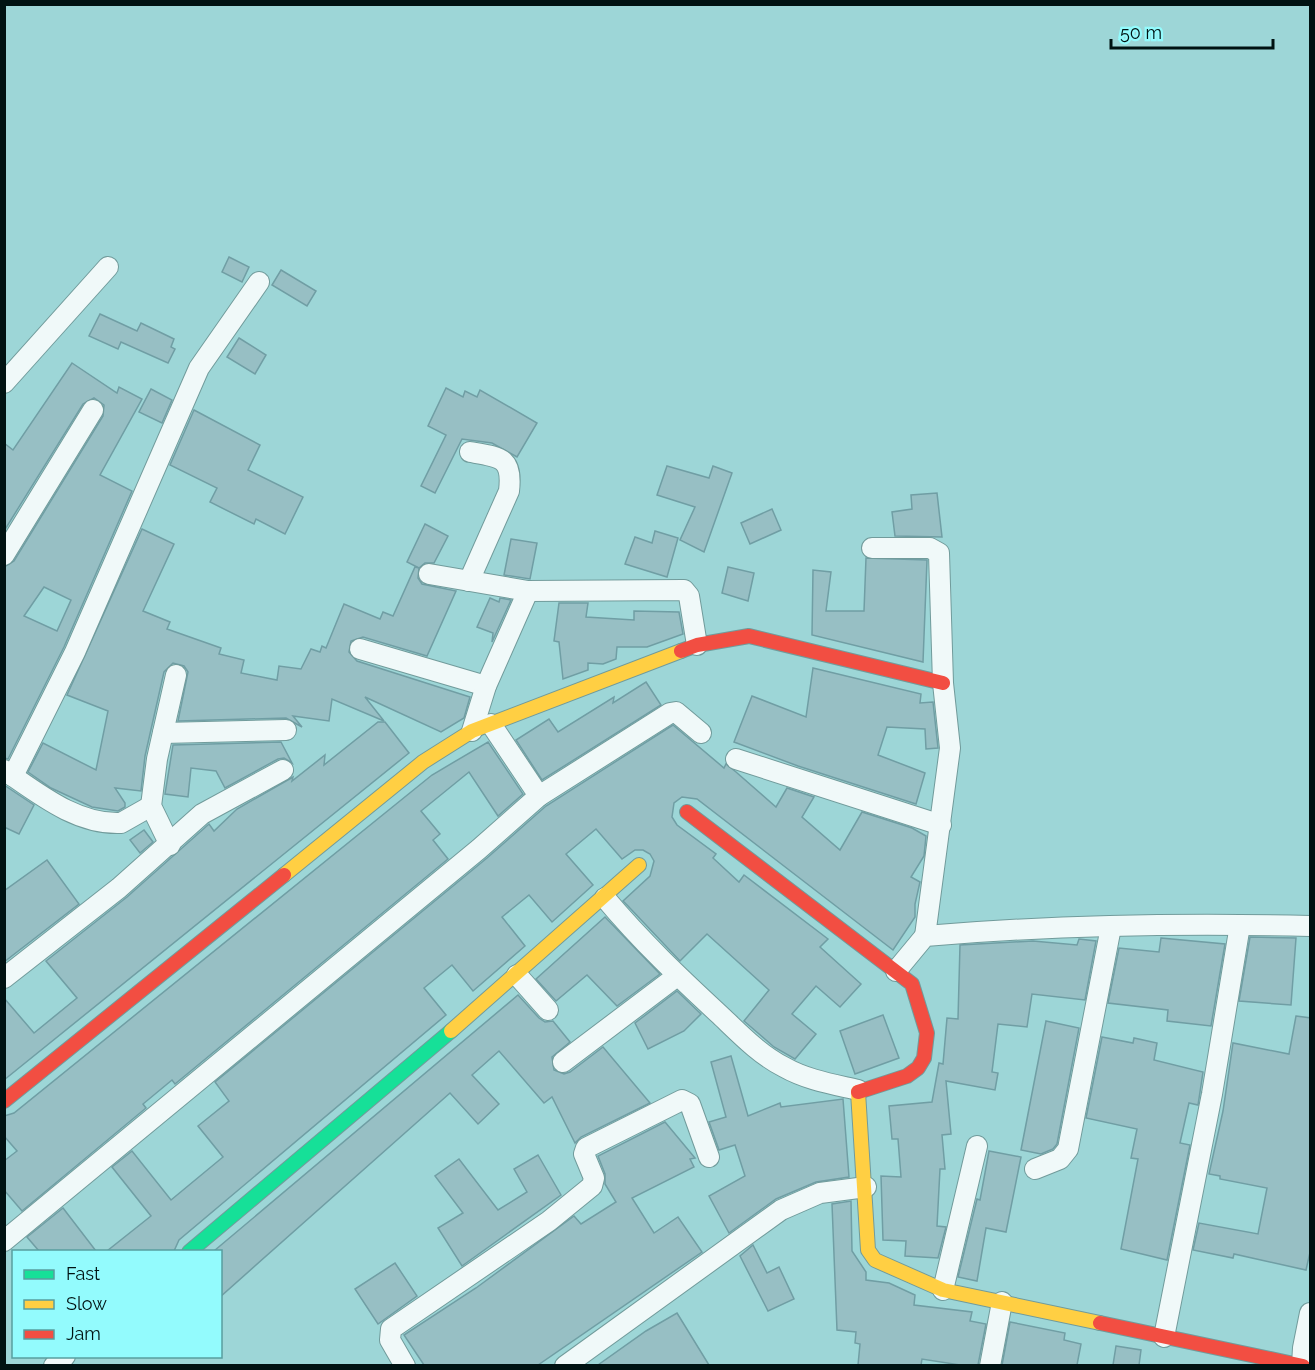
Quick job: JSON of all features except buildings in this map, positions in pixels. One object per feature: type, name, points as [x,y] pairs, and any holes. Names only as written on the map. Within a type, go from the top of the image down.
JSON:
[{"type":"street","points":[[4,383],[108,267]]},
{"type":"street","points":[[151,806],[125,821],[114,823],[74,814],[57,806],[9,773],[75,652],[199,368],[259,282]]},
{"type":"street","points":[[4,555],[93,410]]},
{"type":"street","points":[[469,581],[508,492],[510,476],[507,463],[498,457],[470,452]]},
{"type":"street","points":[[872,548],[930,548],[939,553],[944,683],[950,748],[925,936],[896,971]]},
{"type":"street","points":[[429,573],[528,591],[684,590],[689,596],[697,645]]},
{"type":"street","points":[[472,731],[486,686],[528,591]]},
{"type":"street","points":[[4,1101],[423,762],[472,731],[697,645],[749,636],[944,683]]},
{"type":"street","points":[[360,649],[486,686]]},
{"type":"street","points":[[170,845],[151,806],[176,675]]},
{"type":"street","points":[[4,1241],[479,849],[539,796],[670,713],[676,712],[701,733]]},
{"type":"street","points":[[491,724],[539,796]]},
{"type":"street","points":[[163,734],[286,730]]},
{"type":"street","points":[[736,759],[941,825]]},
{"type":"street","points":[[4,978],[170,845],[202,814],[284,770]]},
{"type":"street","points":[[605,898],[635,934],[677,975],[756,1048],[782,1066],[803,1076],[858,1090],[907,1077],[919,1067],[926,1053],[928,1035],[922,1009],[912,984],[687,812]]},
{"type":"street","points":[[190,1250],[518,975],[639,865]]},
{"type":"street","points":[[1164,1336],[1212,1094],[1240,925]]},
{"type":"street","points":[[925,936],[985,931],[1111,927],[1311,926]]},
{"type":"street","points":[[1035,1169],[1060,1159],[1068,1149],[1111,927]]},
{"type":"street","points":[[518,975],[548,1010]]},
{"type":"street","points":[[563,1062],[677,975]]},
{"type":"street","points":[[858,1090],[870,1255],[875,1260],[944,1290],[1303,1365],[1303,1348],[1311,1313]]},
{"type":"street","points":[[405,1365],[390,1340],[391,1329],[549,1221],[592,1186],[594,1178],[584,1154],[586,1148],[682,1100],[690,1104],[709,1157]]},
{"type":"street","points":[[944,1290],[977,1146]]},
{"type":"street","points":[[565,1365],[781,1210],[820,1193],[866,1187]]},
{"type":"street","points":[[990,1365],[1002,1302]]},
{"type":"traffic: fast","points":[[191,1250],[451,1031]]},
{"type":"traffic: slow","points":[[284,875],[423,762],[472,731],[681,651]]},
{"type":"traffic: slow","points":[[451,1031],[639,865]]},
{"type":"traffic: slow","points":[[858,1092],[868,1250],[875,1260],[943,1290],[1100,1323]]},
{"type":"traffic: jam","points":[[681,651],[697,645],[749,636],[943,683]]},
{"type":"traffic: jam","points":[[687,812],[912,984],[927,1033],[924,1058],[918,1068],[907,1076],[858,1092]]},
{"type":"traffic: jam","points":[[4,1101],[284,875]]},
{"type":"traffic: jam","points":[[1100,1323],[1303,1366]]}]
